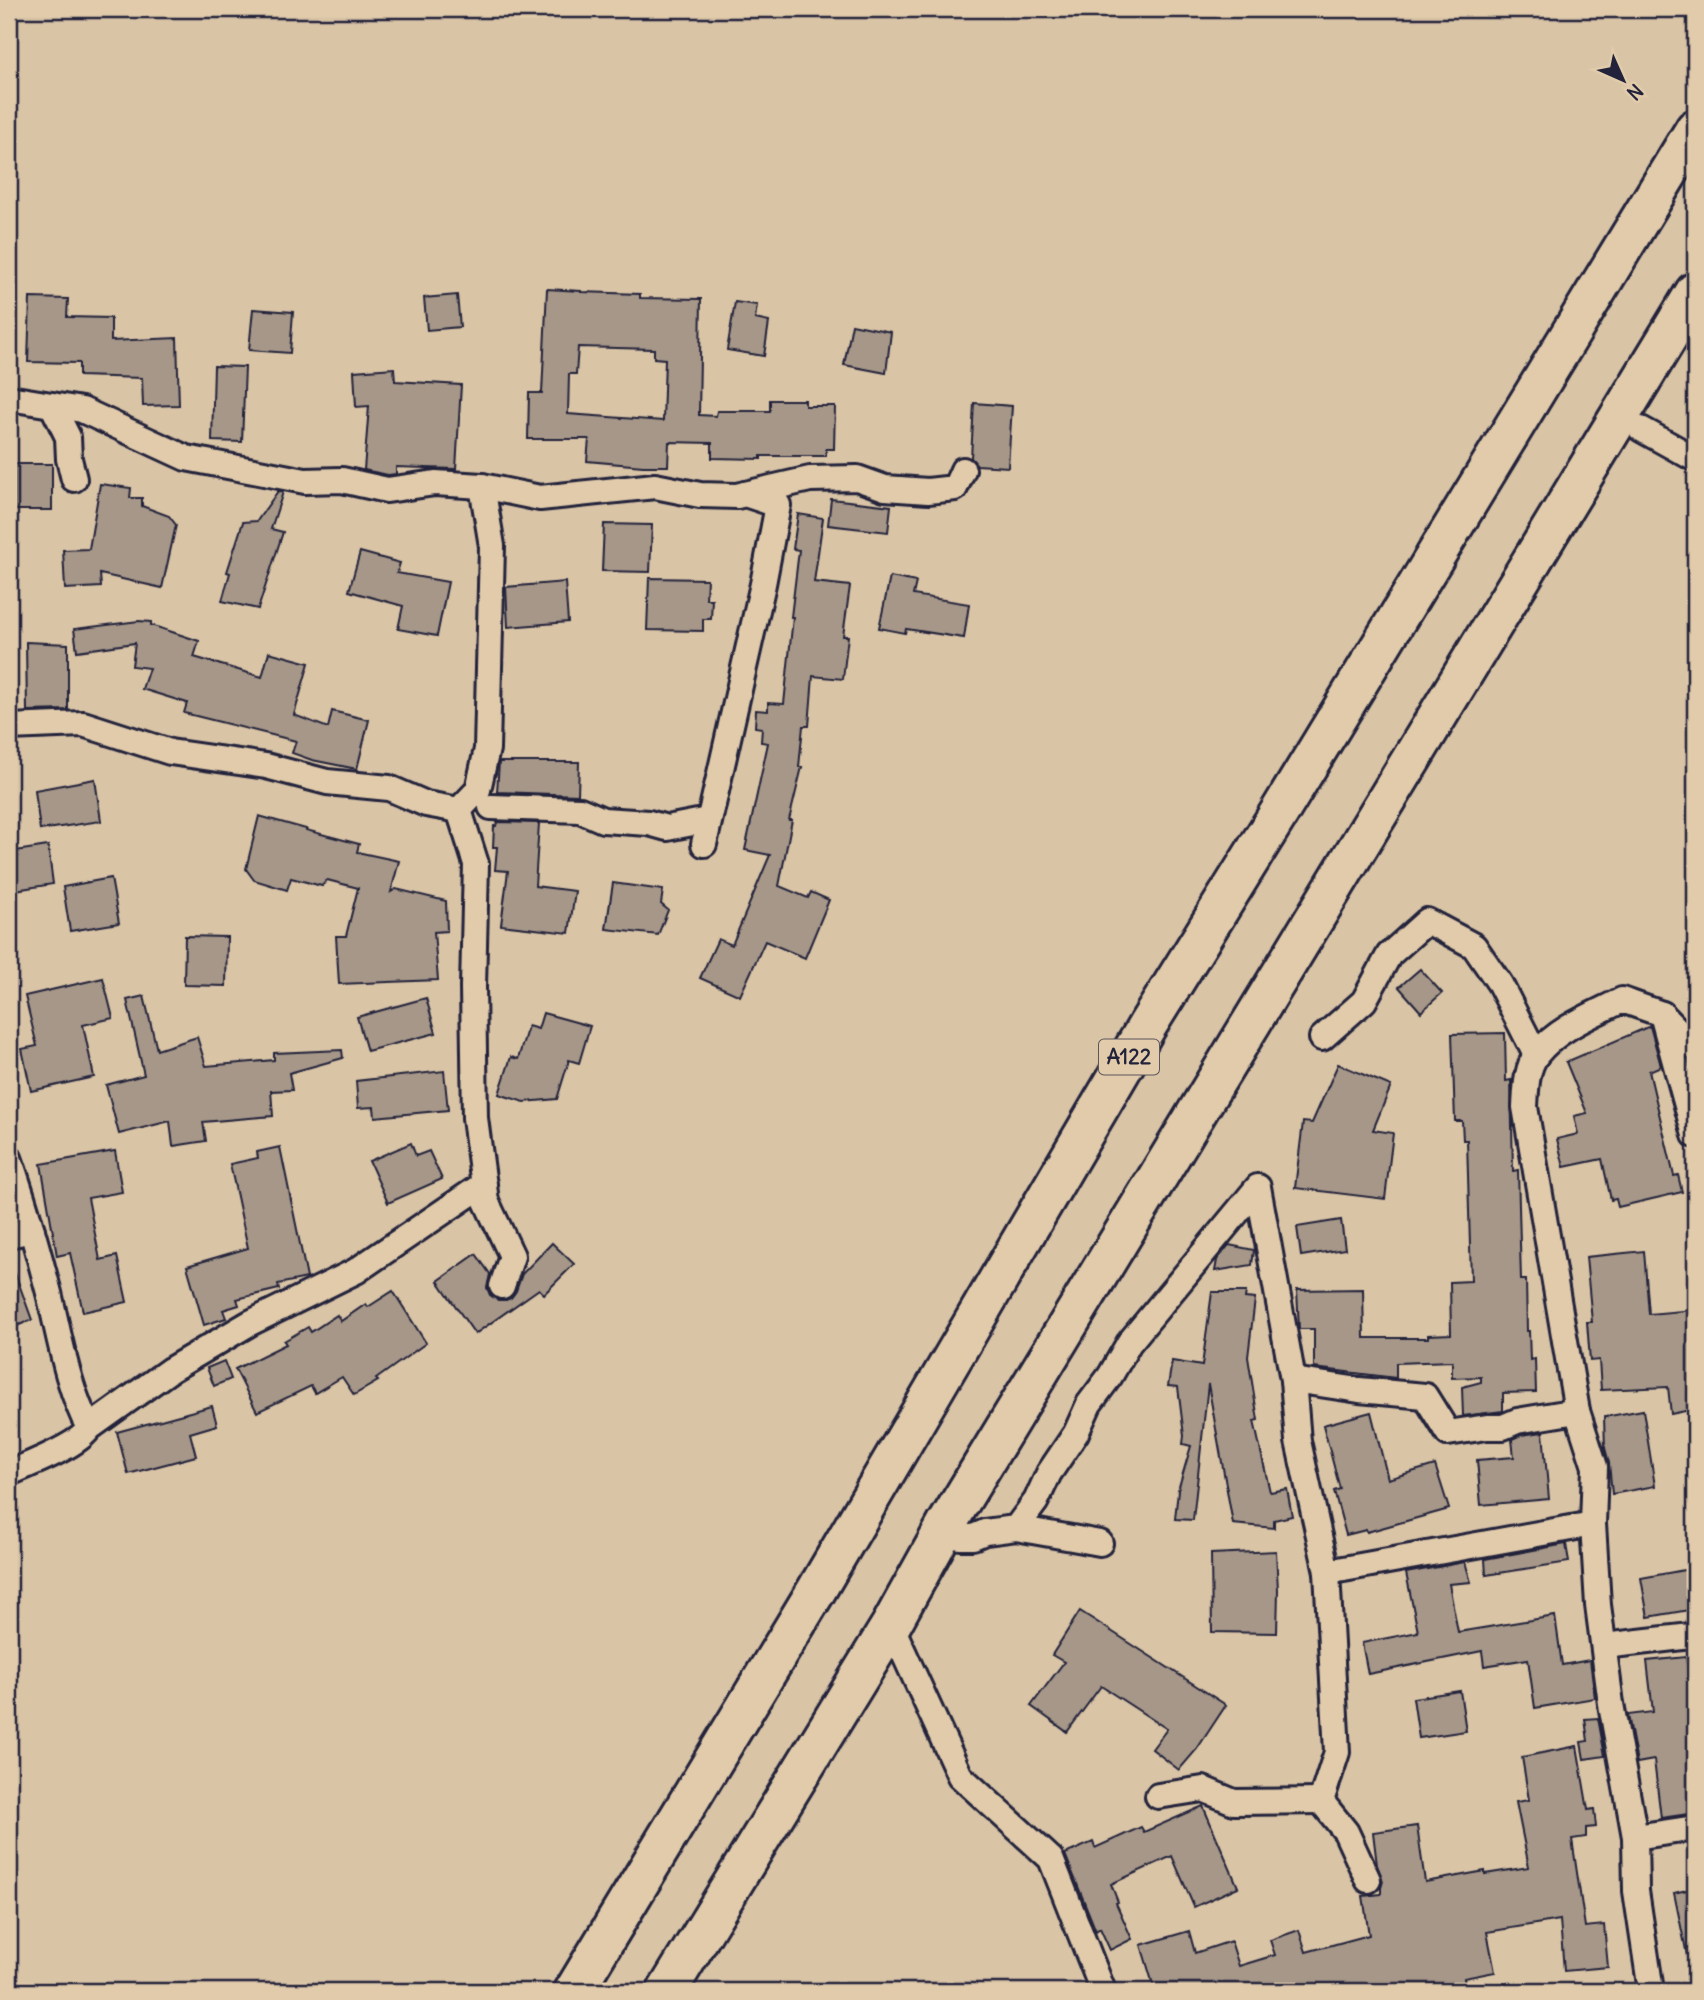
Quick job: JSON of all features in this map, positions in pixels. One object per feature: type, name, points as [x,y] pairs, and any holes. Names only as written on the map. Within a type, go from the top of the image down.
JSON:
[{"type":"highway","name":"A122","points":[[574,1991],[824,1579],[1147,1026],[1695,129]]},
{"type":"highway","points":[[667,1991],[891,1625],[947,1524],[1695,292]]},
{"type":"street","points":[[9,398],[82,410],[186,458],[305,481],[342,480],[387,490],[435,483],[482,486],[540,498],[655,486],[700,495],[737,496],[810,479],[856,478],[885,488],[928,491],[954,488],[963,471]]},
{"type":"street","points":[[52,405],[68,437],[69,459],[74,479]]},
{"type":"street","points":[[1641,429],[1695,459]]},
{"type":"street","points":[[459,810],[478,790],[488,749],[492,546],[482,486]]},
{"type":"street","points":[[491,807],[580,810],[603,820],[649,823],[667,828],[706,832],[745,666],[778,505],[745,494]]},
{"type":"street","points":[[9,727],[83,724],[170,752],[266,766],[327,782],[389,788],[426,804],[459,810]]},
{"type":"street","points":[[459,810],[476,864],[473,987],[475,1118],[486,1201],[512,1256],[502,1286]]},
{"type":"street","points":[[1322,1038],[1364,1001],[1389,955],[1427,921],[1474,946],[1500,984],[1536,1055]]},
{"type":"street","points":[[1645,1991],[1636,1891],[1635,1837],[1611,1704],[1598,1605],[1593,1524],[1595,1467],[1577,1411],[1525,1107],[1527,1080],[1536,1055],[1561,1032],[1622,1000],[1662,1014],[1695,1048]]},
{"type":"street","points":[[1662,1014],[1695,1132]]},
{"type":"street","points":[[9,1158],[21,1192],[20,1233],[89,1428]]},
{"type":"street","points":[[9,1474],[72,1443],[170,1370],[250,1323],[356,1271],[484,1184]]},
{"type":"street","points":[[1016,1528],[1036,1501],[1049,1473],[1076,1433],[1089,1404],[1110,1376],[1129,1343],[1258,1186],[1293,1380],[1298,1441],[1327,1572],[1337,1752],[1321,1801]]},
{"type":"street","points":[[1293,1380],[1425,1396],[1448,1433],[1503,1427],[1517,1421],[1577,1411]]},
{"type":"street","points":[[947,1524],[960,1537],[974,1537],[985,1532],[1016,1528],[1100,1543]]},
{"type":"street","points":[[1327,1572],[1593,1524]]},
{"type":"street","points":[[891,1625],[960,1776],[1051,1859],[1104,1991]]},
{"type":"street","points":[[1604,1646],[1694,1636]]},
{"type":"street","points":[[1158,1796],[1203,1789],[1234,1802],[1321,1801]]},
{"type":"street","points":[[1321,1801],[1346,1832],[1368,1880]]},
{"type":"street","points":[[1635,1837],[1695,1828]]},
{"type":"building","points":[[547,289],[640,294],[640,298],[701,299],[699,415],[716,416],[717,411],[770,411],[770,400],[805,400],[805,406],[835,406],[834,449],[826,449],[826,456],[712,458],[712,443],[669,442],[668,466],[587,461],[589,439],[528,439],[529,393],[542,393]],"holes":[[[578,347],[654,349],[654,358],[665,359],[663,421],[568,414],[569,374],[576,374]]]},
{"type":"building","points":[[457,295],[460,327],[427,330],[424,298]]},
{"type":"building","points":[[30,298],[68,299],[67,317],[111,318],[111,341],[177,338],[179,405],[143,406],[142,378],[79,376],[79,363],[28,362]]},
{"type":"building","points":[[735,302],[757,305],[755,319],[769,322],[764,356],[727,350]]},
{"type":"building","points":[[253,309],[293,312],[290,353],[249,350]]},
{"type":"building","points":[[852,324],[891,332],[886,373],[844,365]]},
{"type":"building","points":[[214,366],[245,367],[242,442],[212,441]]},
{"type":"building","points":[[394,368],[395,381],[461,385],[456,469],[396,467],[396,474],[388,475],[364,470],[369,406],[356,407],[354,371]]},
{"type":"building","points":[[974,403],[1012,406],[1008,467],[977,465],[971,458]]},
{"type":"building","points":[[15,464],[52,464],[52,510],[15,510]]},
{"type":"building","points":[[100,484],[131,488],[130,498],[142,498],[142,506],[169,516],[176,525],[162,588],[100,574],[101,587],[65,589],[63,550],[89,549]]},
{"type":"building","points":[[278,491],[283,492],[271,529],[283,532],[258,609],[222,601],[230,573],[227,572],[243,522],[257,521]]},
{"type":"building","points":[[831,499],[891,506],[888,532],[828,525]]},
{"type":"building","points":[[798,514],[823,518],[814,582],[850,586],[843,636],[848,636],[843,679],[813,676],[809,726],[803,726],[799,767],[802,767],[789,820],[792,820],[779,886],[808,898],[811,892],[829,900],[805,958],[765,941],[740,996],[700,978],[718,939],[732,945],[770,855],[745,850],[768,743],[761,742],[762,728],[755,727],[756,710],[768,711],[768,703],[784,704],[799,550],[793,549]]},
{"type":"building","points":[[604,524],[652,525],[650,572],[602,571]]},
{"type":"building","points":[[360,552],[400,563],[397,573],[448,582],[437,636],[398,629],[403,606],[349,591]]},
{"type":"building","points":[[890,577],[916,582],[913,595],[969,604],[964,638],[906,629],[905,633],[879,628]]},
{"type":"building","points":[[649,578],[707,579],[706,599],[712,599],[711,619],[703,619],[703,631],[647,630]]},
{"type":"building","points":[[565,582],[568,622],[508,627],[506,587]]},
{"type":"building","points":[[151,622],[151,625],[199,641],[194,657],[262,677],[269,652],[309,663],[294,715],[328,728],[332,711],[369,720],[357,769],[292,753],[296,741],[184,713],[187,703],[142,689],[149,668],[132,666],[135,643],[77,651],[74,629]]},
{"type":"building","points":[[26,642],[68,644],[68,710],[27,711]]},
{"type":"building","points":[[499,762],[579,762],[578,795],[497,792]]},
{"type":"building","points":[[95,779],[101,821],[40,830],[35,790]]},
{"type":"building","points":[[259,816],[359,844],[357,852],[399,861],[391,892],[396,889],[446,901],[447,931],[434,932],[438,980],[339,984],[336,936],[346,936],[358,888],[327,880],[322,886],[291,878],[287,890],[254,880],[246,869]]},
{"type":"building","points":[[497,822],[539,823],[535,886],[575,891],[569,933],[501,925],[508,871],[495,870],[497,847],[493,847],[494,826]]},
{"type":"building","points":[[48,846],[53,884],[9,891],[9,852]]},
{"type":"building","points":[[111,878],[119,923],[70,931],[63,887]]},
{"type":"building","points":[[613,883],[663,890],[661,904],[668,910],[658,935],[606,929]]},
{"type":"building","points":[[185,936],[227,937],[226,986],[184,985]]},
{"type":"building","points":[[1420,969],[1442,993],[1421,1012],[1399,987]]},
{"type":"building","points":[[103,978],[113,1018],[83,1025],[94,1077],[31,1091],[22,1049],[37,1046],[25,996]]},
{"type":"building","points":[[144,996],[157,1050],[197,1037],[206,1066],[274,1060],[274,1053],[342,1050],[343,1058],[289,1073],[292,1090],[271,1091],[273,1116],[203,1122],[206,1141],[173,1146],[170,1121],[119,1134],[106,1085],[144,1075],[127,1000]]},
{"type":"building","points":[[426,998],[436,1033],[367,1051],[357,1017]]},
{"type":"building","points":[[543,1013],[590,1026],[579,1063],[569,1060],[557,1099],[524,1102],[499,1094],[511,1057],[518,1059],[528,1026],[538,1029]]},
{"type":"building","points":[[1650,1026],[1661,1066],[1649,1071],[1674,1176],[1678,1175],[1682,1192],[1618,1207],[1616,1199],[1611,1200],[1602,1159],[1564,1167],[1557,1139],[1578,1134],[1574,1116],[1587,1113],[1566,1062]]},
{"type":"building","points":[[1505,1033],[1506,1081],[1511,1080],[1513,1171],[1518,1170],[1521,1280],[1526,1280],[1527,1331],[1530,1360],[1535,1359],[1536,1392],[1503,1393],[1503,1411],[1463,1416],[1462,1387],[1481,1382],[1481,1377],[1452,1378],[1452,1361],[1396,1363],[1396,1378],[1314,1368],[1314,1329],[1299,1329],[1297,1290],[1363,1289],[1364,1338],[1428,1338],[1428,1335],[1451,1334],[1450,1282],[1471,1281],[1467,1140],[1463,1140],[1462,1121],[1455,1121],[1452,1034]]},
{"type":"building","points":[[1338,1064],[1391,1086],[1373,1130],[1393,1133],[1385,1199],[1295,1188],[1303,1122],[1312,1123]]},
{"type":"building","points":[[444,1071],[448,1110],[375,1117],[374,1107],[358,1108],[356,1081]]},
{"type":"building","points":[[411,1143],[416,1156],[429,1151],[442,1179],[388,1203],[369,1161]]},
{"type":"building","points":[[280,1147],[307,1278],[278,1284],[279,1289],[237,1299],[239,1305],[223,1310],[226,1318],[204,1325],[187,1266],[248,1248],[230,1164],[258,1158],[257,1152]]},
{"type":"building","points":[[115,1151],[122,1192],[88,1198],[100,1260],[117,1256],[127,1302],[83,1312],[70,1253],[57,1256],[41,1164]]},
{"type":"building","points":[[1341,1220],[1345,1249],[1301,1256],[1297,1227]]},
{"type":"building","points":[[552,1243],[574,1264],[544,1294],[539,1289],[475,1334],[438,1281],[476,1254],[490,1274],[487,1288],[490,1295],[498,1300],[506,1300],[516,1291],[522,1274]]},
{"type":"building","points":[[1229,1245],[1254,1250],[1252,1265],[1215,1271],[1217,1260]]},
{"type":"building","points":[[1644,1251],[1649,1314],[1693,1310],[1695,1409],[1671,1414],[1668,1387],[1601,1390],[1599,1360],[1590,1361],[1587,1322],[1592,1322],[1586,1257]]},
{"type":"building","points":[[11,1262],[32,1320],[9,1329],[9,1263]]},
{"type":"building","points":[[393,1291],[426,1343],[376,1379],[378,1381],[354,1395],[342,1377],[315,1393],[311,1386],[257,1412],[235,1369],[286,1344],[284,1341],[308,1327],[311,1332],[337,1315],[341,1321],[366,1304],[368,1307]]},
{"type":"building","points":[[1212,1292],[1246,1292],[1245,1298],[1255,1299],[1248,1357],[1258,1420],[1254,1421],[1270,1492],[1287,1489],[1292,1516],[1274,1520],[1274,1528],[1233,1524],[1208,1384],[1193,1520],[1175,1519],[1178,1490],[1191,1446],[1183,1444],[1178,1387],[1168,1386],[1172,1361],[1202,1366]]},
{"type":"building","points":[[224,1361],[231,1379],[214,1386],[207,1368]]},
{"type":"building","points":[[212,1406],[217,1425],[190,1433],[196,1456],[128,1474],[117,1432]]},
{"type":"building","points":[[1643,1410],[1655,1486],[1612,1494],[1605,1448],[1604,1417]]},
{"type":"building","points":[[1371,1412],[1388,1479],[1435,1465],[1449,1509],[1367,1532],[1366,1530],[1346,1535],[1334,1491],[1340,1489],[1323,1425]]},
{"type":"building","points":[[1543,1432],[1549,1499],[1481,1505],[1477,1460],[1514,1457],[1512,1439]]},
{"type":"building","points":[[1566,1544],[1569,1562],[1486,1575],[1485,1559]]},
{"type":"building","points":[[1276,1551],[1277,1633],[1212,1632],[1211,1554]]},
{"type":"building","points":[[1465,1562],[1471,1582],[1449,1584],[1458,1632],[1555,1616],[1562,1665],[1590,1660],[1595,1698],[1535,1708],[1528,1659],[1484,1666],[1482,1651],[1368,1674],[1362,1643],[1418,1632],[1406,1573]]},
{"type":"building","points":[[1695,1568],[1695,1609],[1648,1617],[1641,1578]]},
{"type":"building","points":[[1080,1611],[1226,1705],[1197,1749],[1179,1770],[1152,1749],[1167,1729],[1101,1686],[1067,1732],[1031,1706],[1064,1662],[1052,1655]]},
{"type":"building","points":[[1686,1657],[1695,1756],[1695,1767],[1692,1767],[1695,1813],[1661,1818],[1654,1760],[1637,1763],[1628,1715],[1653,1712],[1647,1661]]},
{"type":"building","points":[[1460,1691],[1466,1731],[1419,1738],[1413,1698]]},
{"type":"building","points":[[1598,1718],[1605,1756],[1584,1759],[1581,1742],[1588,1741],[1585,1719]]},
{"type":"building","points":[[1577,1746],[1588,1810],[1594,1809],[1596,1827],[1586,1828],[1586,1837],[1572,1839],[1585,1927],[1604,1925],[1608,1967],[1564,1971],[1560,1920],[1487,1932],[1495,1972],[1464,1978],[1466,1991],[1155,1991],[1141,1945],[1189,1931],[1195,1953],[1231,1941],[1239,1966],[1275,1955],[1270,1940],[1299,1930],[1306,1952],[1369,1935],[1363,1896],[1381,1894],[1383,1881],[1377,1865],[1373,1832],[1417,1826],[1425,1882],[1485,1871],[1485,1874],[1529,1867],[1516,1802],[1529,1800],[1522,1757]]},
{"type":"building","points":[[1203,1806],[1238,1887],[1194,1907],[1172,1856],[1111,1884],[1118,1902],[1116,1903],[1132,1939],[1110,1950],[1100,1928],[1096,1931],[1065,1854],[1093,1842],[1095,1848],[1141,1827],[1144,1832]]},
{"type":"building","points":[[1695,1888],[1695,1954],[1687,1955],[1674,1893]]}]
